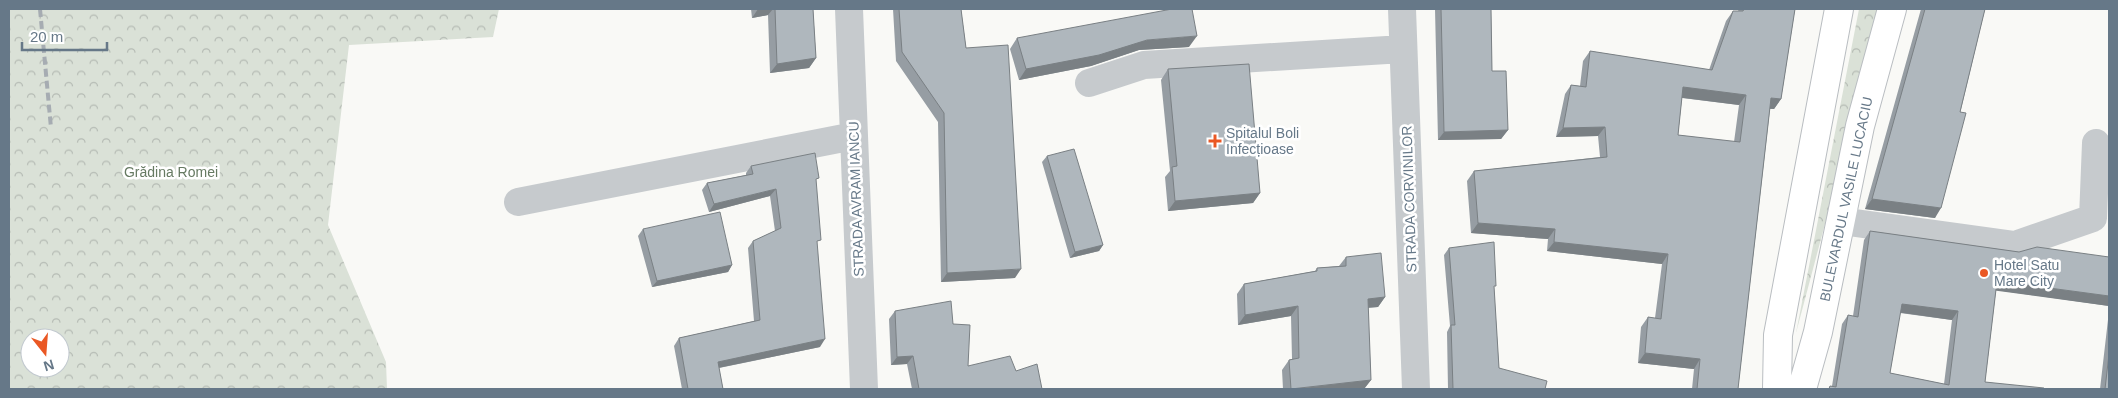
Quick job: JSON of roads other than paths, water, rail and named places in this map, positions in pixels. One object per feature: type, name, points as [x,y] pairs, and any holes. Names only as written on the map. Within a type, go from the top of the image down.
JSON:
[{"type":"main road","points":[[1777,389],[1778,335],[1839,9]]},
{"type":"main road","name":"BULEVARDUL VASILE LUCACIU","points":[[1802,389],[1818,332],[1860,126],[1892,9]]},
{"type":"street","name":"STRADA AVRAM IANCU","points":[[848,9],[864,389]]},
{"type":"street","name":"STRADA CORVINILOR","points":[[1402,9],[1416,389]]},
{"type":"street","points":[[1089,83],[1144,65],[1403,49]]},
{"type":"street","points":[[518,202],[854,136]]},
{"type":"street","points":[[1841,221],[2015,245],[2093,218],[2096,143]]},
{"type":"railway","points":[[40,9],[51,128]]},
{"type":"place","name":"Spitalul Boli Infecțioase","points":[[1215,141]]},
{"type":"place","name":"Hotel Satu Mare City","points":[[1984,273]]},
{"type":"park label","name":"Grădina Romei","points":[[171,172]]}]
